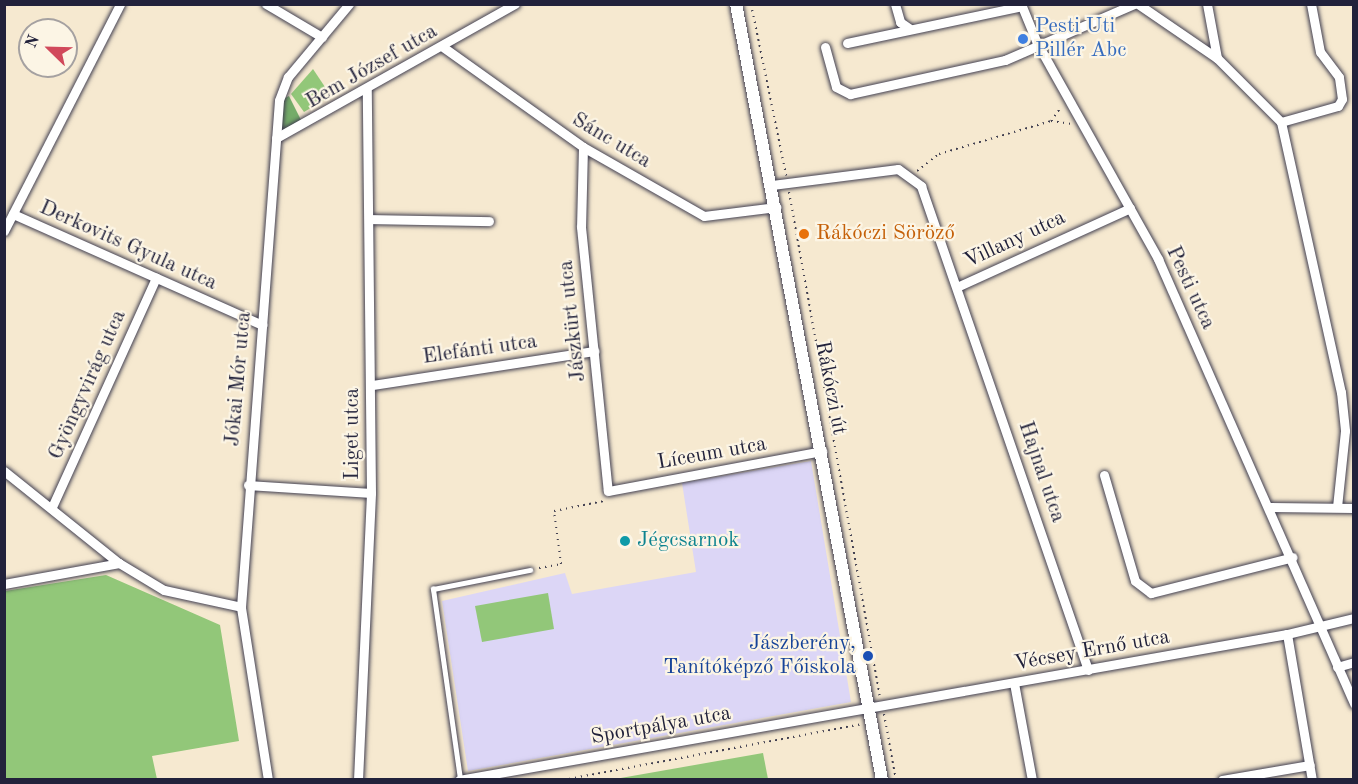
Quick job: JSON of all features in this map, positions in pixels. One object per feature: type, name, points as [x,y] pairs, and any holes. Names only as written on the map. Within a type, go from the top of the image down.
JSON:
[{"type":"street","points":[[4,231],[120,4]]},
{"type":"street","points":[[266,4],[322,37]]},
{"type":"street","name":"Jókai Mór utca","points":[[268,780],[241,607],[248,485],[276,138],[282,88],[349,4]]},
{"type":"street","name":"Bem József utca","points":[[276,138],[367,90],[515,4]]},
{"type":"street","name":"Rákóczi út","points":[[736,4],[772,185],[882,780]]},
{"type":"street","points":[[895,4],[900,21],[909,28]]},
{"type":"street","points":[[825,47],[836,87],[850,94],[1005,60],[1037,43],[1136,4],[1217,58],[1281,122],[1341,392],[1345,431],[1337,507]]},
{"type":"street","points":[[1207,4],[1217,58]]},
{"type":"street","points":[[1281,122],[1338,106],[1342,99],[1339,78],[1320,52],[1311,4]]},
{"type":"street","points":[[847,43],[1022,5]]},
{"type":"street","name":"Pesti utca","points":[[1022,5],[1037,43],[1158,259],[1293,557],[1353,704]]},
{"type":"street","name":"Sánc utca","points":[[443,47],[583,147],[704,216],[776,207]]},
{"type":"street","name":"Liget utca","points":[[358,780],[370,493],[372,385],[367,90]]},
{"type":"street","name":"Jászkürt utca","points":[[583,147],[581,227],[608,491]]},
{"type":"street","points":[[772,185],[898,169],[912,175]]},
{"type":"street","name":"Villany utca","points":[[912,175],[921,186],[959,286],[1130,208]]},
{"type":"street","name":"Derkovits Gyula utca","points":[[13,214],[262,325]]},
{"type":"street","points":[[370,219],[489,221]]},
{"type":"street","name":"Gyöngyvirág utca","points":[[52,507],[156,278]]},
{"type":"street","name":"Hajnal utca","points":[[959,286],[1088,670]]},
{"type":"street","name":"Elefánti utca","points":[[372,385],[594,351]]},
{"type":"street","name":"Líceum utca","points":[[608,491],[822,451]]},
{"type":"street","points":[[4,471],[52,507],[119,563],[164,590],[241,607]]},
{"type":"street","points":[[1104,475],[1135,581],[1151,593],[1293,557]]},
{"type":"street","points":[[248,485],[370,493]]},
{"type":"street","points":[[1270,507],[1353,508]]},
{"type":"street","points":[[4,584],[119,563]]},
{"type":"street","name":"Vécsey Ernő utca","points":[[869,709],[1287,634],[1353,618]]},
{"type":"street","points":[[1287,634],[1312,780]]},
{"type":"street","points":[[1338,667],[1353,662]]},
{"type":"street","points":[[1014,683],[1032,780]]},
{"type":"street","name":"Sportpálya utca","points":[[459,779],[869,709]]},
{"type":"street","points":[[1222,780],[1310,765]]},
{"type":"lane","points":[[459,779],[433,589],[530,570]]},
{"type":"path","points":[[751,4],[788,183],[896,780]]},
{"type":"path","points":[[1051,121],[1067,98]]},
{"type":"path","points":[[912,175],[939,154],[1051,121],[1083,126]]},
{"type":"path","points":[[530,570],[561,564],[554,512],[615,499]]},
{"type":"path","points":[[563,780],[853,725]]},
{"type":"shaded area","points":[[811,461],[851,702],[468,771],[442,601],[565,573],[572,594],[696,572],[682,483]]},
{"type":"green space","points":[[313,69],[331,96],[304,112],[291,94]]},
{"type":"green space","points":[[289,96],[301,120],[281,131],[283,99]]},
{"type":"green space","points":[[106,575],[220,625],[239,741],[152,756],[157,779],[5,779],[5,591]]},
{"type":"green space","points":[[548,593],[554,629],[482,642],[475,606]]},
{"type":"green space","points":[[763,753],[768,779],[615,779]]},
{"type":"place","name":"Pesti Uti Pillér Abc","points":[[1023,39]]},
{"type":"place","name":"Rákóczi Söröző","points":[[804,234]]},
{"type":"place","name":"Jégcsarnok","points":[[625,541]]},
{"type":"place","name":"Jászberény, Tanítóképző Főiskola","points":[[868,656]]}]
